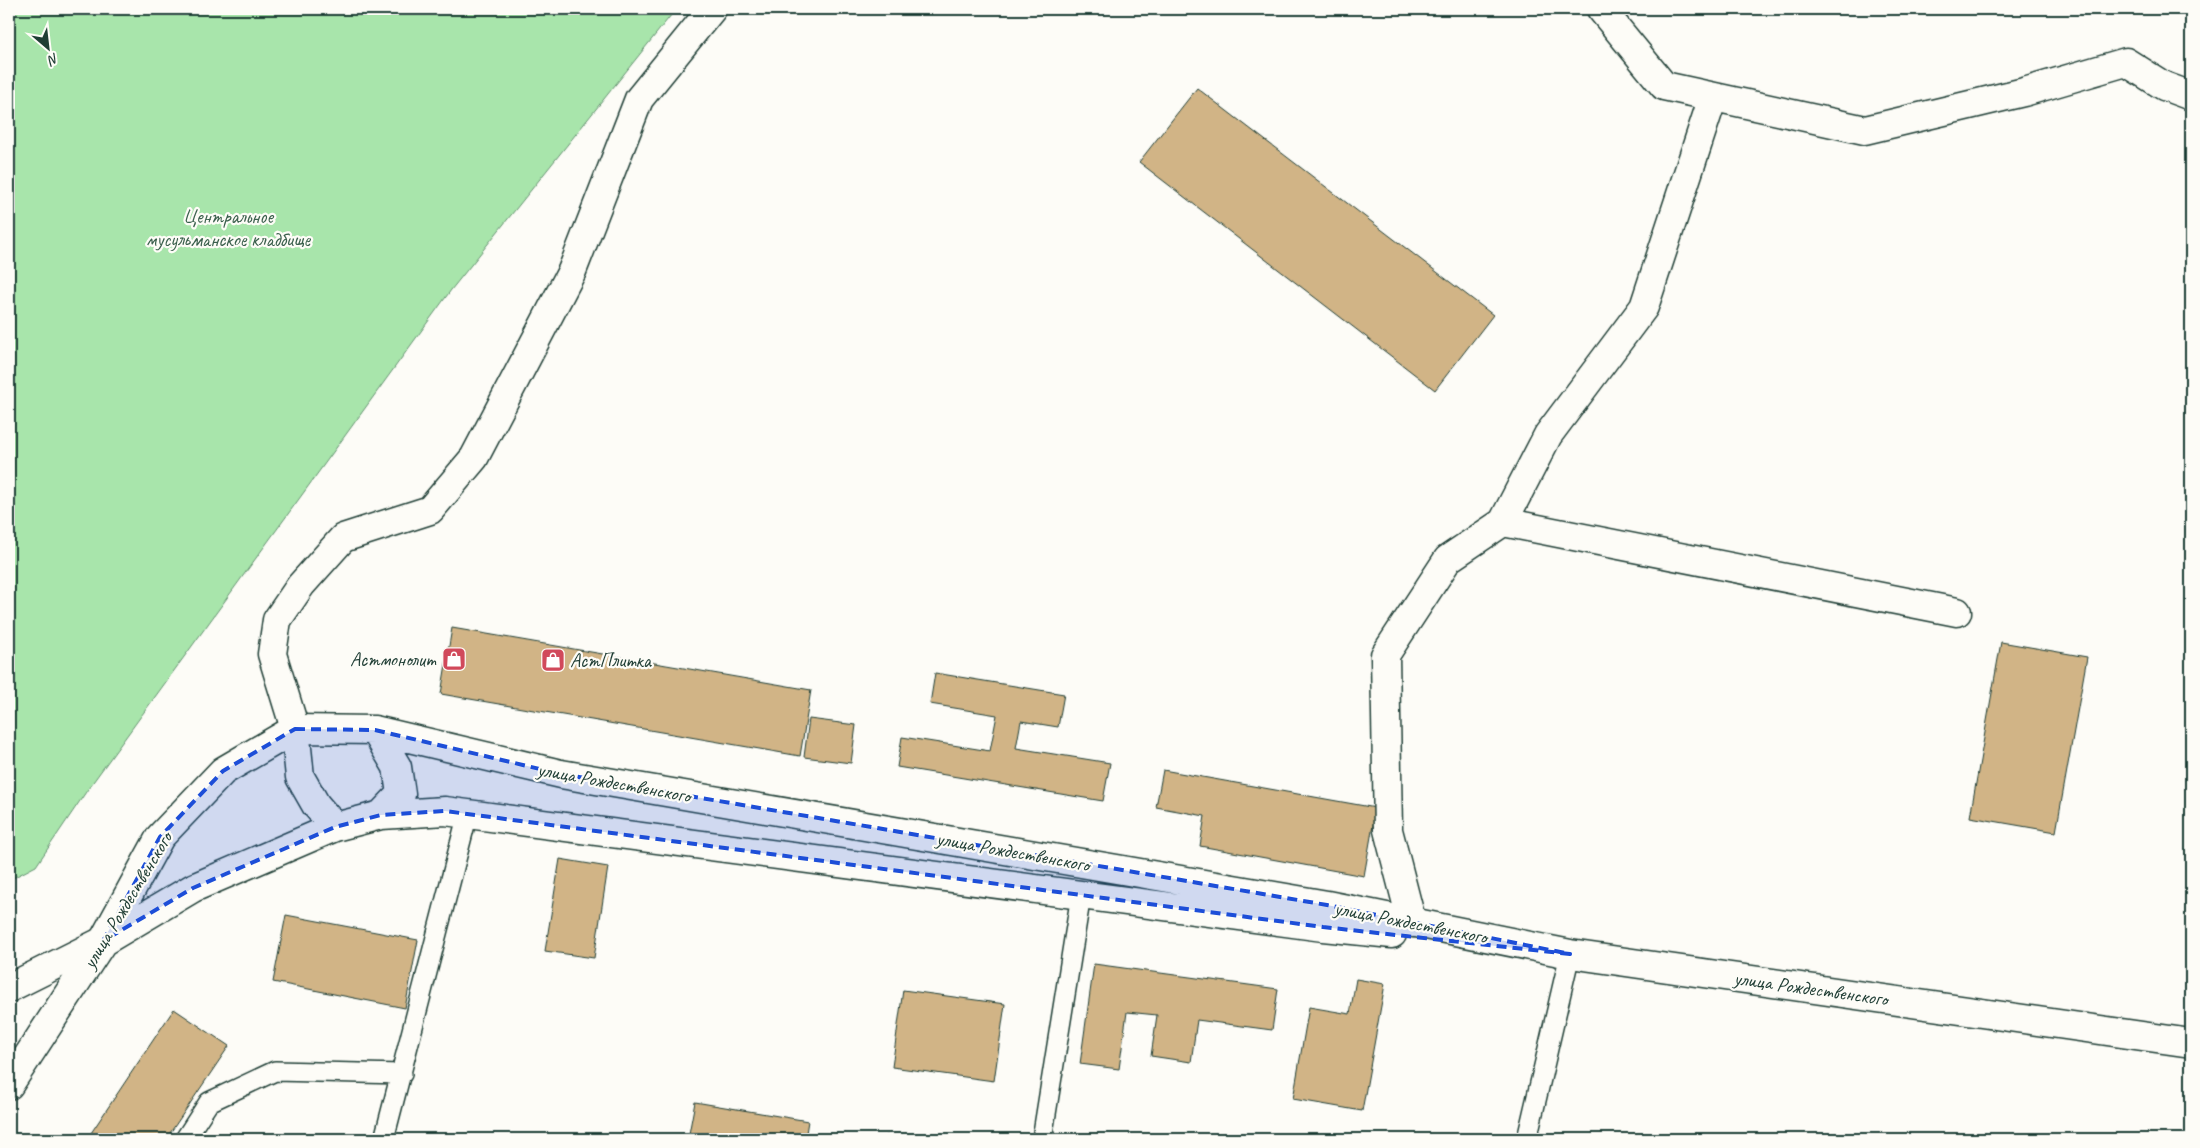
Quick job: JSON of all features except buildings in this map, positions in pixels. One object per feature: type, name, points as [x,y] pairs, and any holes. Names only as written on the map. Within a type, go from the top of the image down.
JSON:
[{"type":"main road","points":[[335,826],[316,805],[300,777],[295,729],[272,654],[277,620],[301,585],[343,538],[430,510],[474,458],[572,271],[639,99],[712,9]]},
{"type":"main road","points":[[1601,9],[1664,86],[1865,130],[2024,92],[2126,62],[2164,86],[2191,96]]},
{"type":"main road","points":[[1412,923],[1388,830],[1385,655],[1448,559],[1503,522],[1548,435],[1644,307],[1713,97]]},
{"type":"main road","points":[[1503,522],[1957,612]]},
{"type":"main road","name":"улица Рождественского","points":[[9,1085],[103,942],[160,837],[223,772],[295,729],[374,730],[561,774],[1317,903],[1570,954],[2191,1043]]},
{"type":"main road","points":[[374,730],[397,767],[401,794],[381,815]]},
{"type":"main road","points":[[9,988],[103,942],[193,888],[335,826],[381,815],[445,811],[1323,927],[1570,954]]},
{"type":"lane","points":[[384,1139],[468,813]]},
{"type":"lane","points":[[1042,1139],[1081,895]]},
{"type":"lane","points":[[1526,1139],[1570,954]]},
{"type":"lane","points":[[185,1139],[209,1102],[275,1071],[402,1074]]},
{"type":"highlighted area","points":[[295,729],[375,730],[561,774],[1327,905],[1570,954],[1323,927],[445,811],[381,815],[335,827],[193,888],[103,941],[160,837],[223,771]]},
{"type":"green space","name":"Центральное мусульманское кладбище","points":[[9,9],[676,9],[451,290],[88,789],[36,866],[9,880]]},
{"type":"place","name":"Астмонолит","points":[[454,659]]},
{"type":"place","name":"АстПлитка","points":[[553,660]]}]
